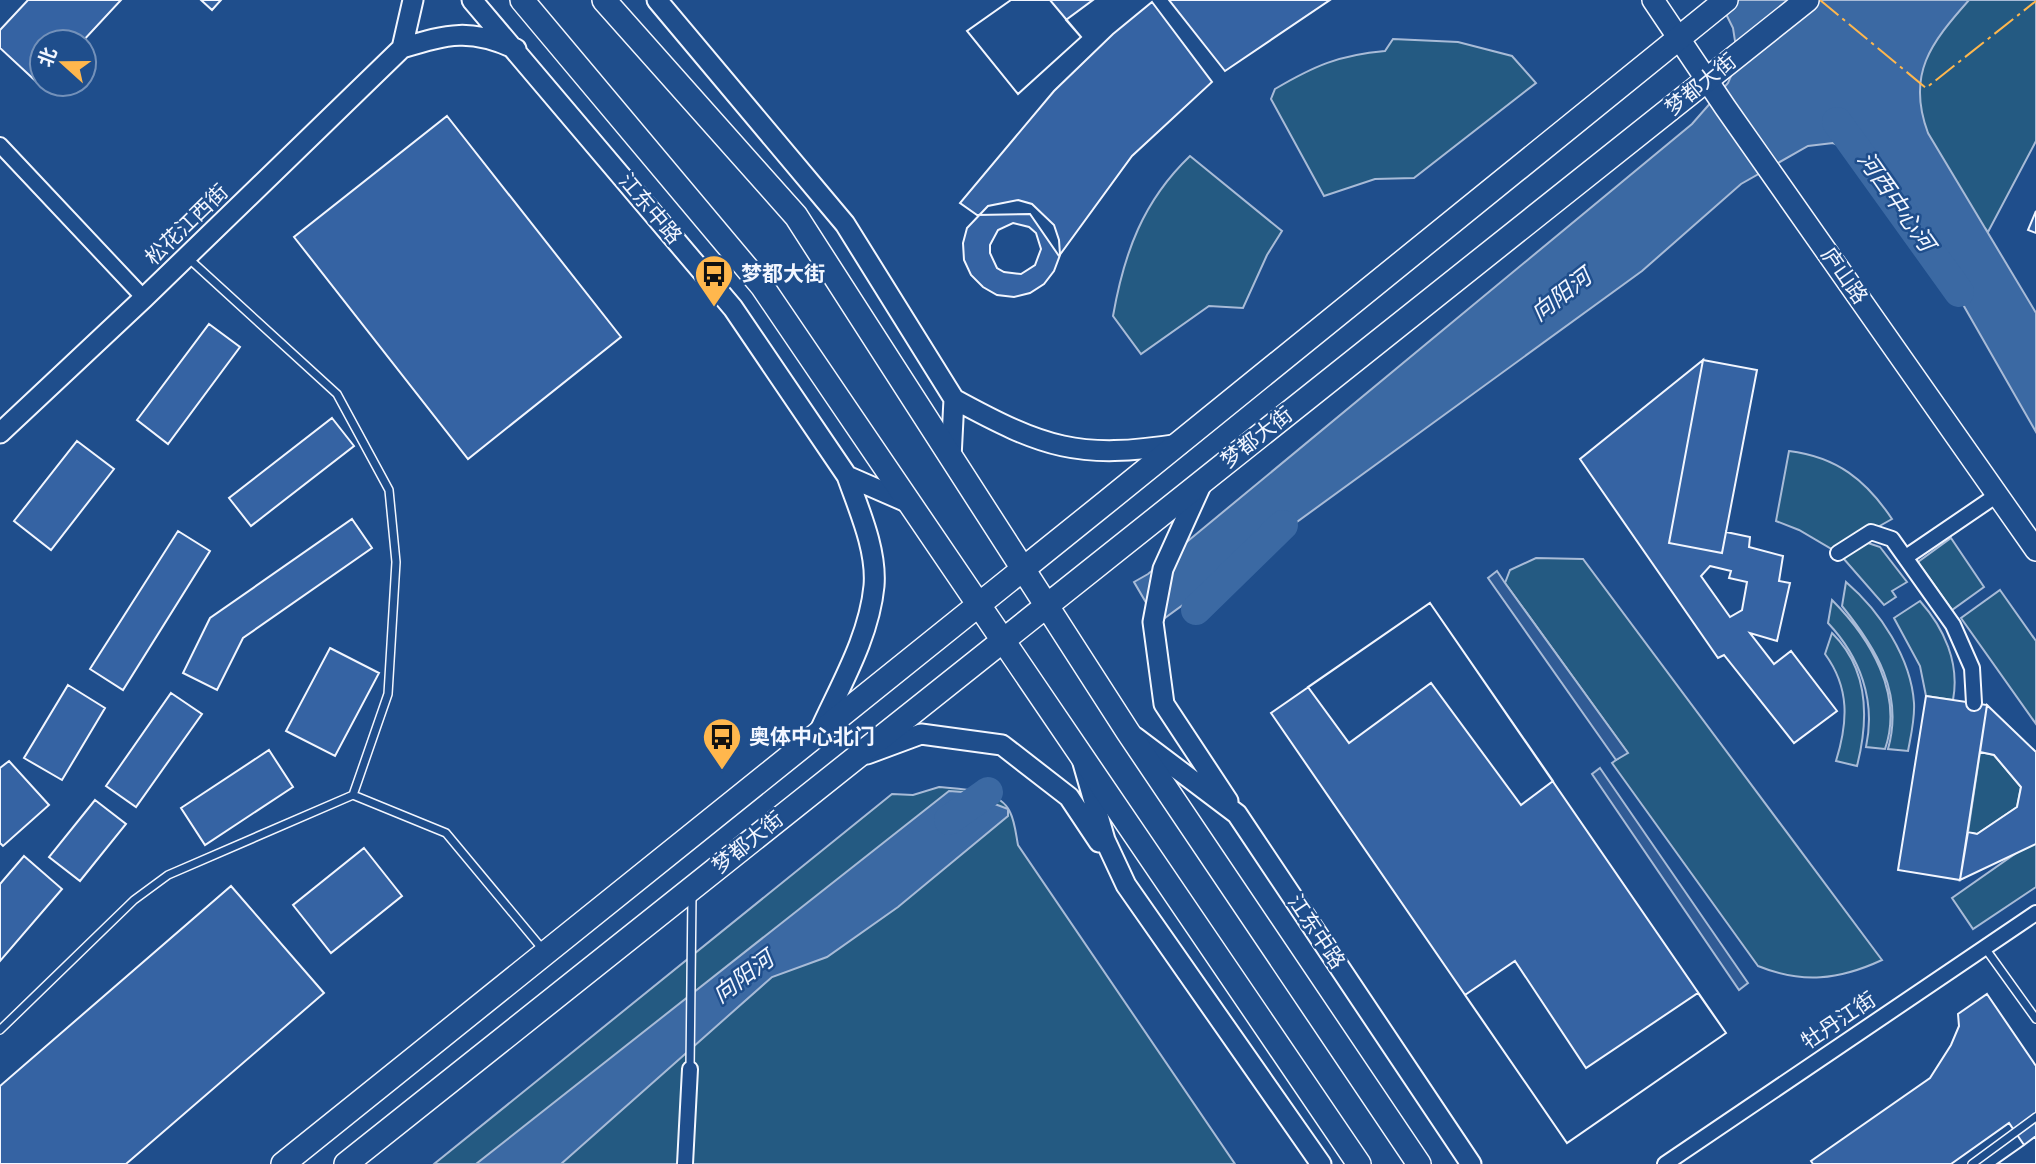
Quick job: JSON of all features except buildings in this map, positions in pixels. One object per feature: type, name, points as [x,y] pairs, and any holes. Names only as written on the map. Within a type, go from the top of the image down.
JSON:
[{"type":"main road","name":"江东中路","points":[[522,0],[762,286],[1359,1164]]},
{"type":"main road","name":"江东中路","points":[[604,0],[796,216],[1045,606],[1419,1164]]},
{"type":"main road","name":"庐山路","points":[[1653,0],[1688,31],[1716,72],[1725,107],[2036,550]]},
{"type":"main road","name":"梦都大街","points":[[283,1164],[816,739],[1022,568],[1181,444],[1726,0]]},
{"type":"main road","name":"梦都大街","points":[[346,1164],[1807,0]]},
{"type":"street","points":[[413,0],[402,48],[445,35],[487,36],[516,49]]},
{"type":"street","name":"江东中路","points":[[472,0],[733,308],[848,476],[868,538],[874,584],[863,637],[816,739]]},
{"type":"street","points":[[657,0],[845,223],[954,399],[1015,432],[1072,450],[1125,452],[1181,444]]},
{"type":"street","name":"松花江西街","points":[[0,433],[187,257],[402,48]]},
{"type":"street","points":[[0,145],[144,298]]},
{"type":"street","points":[[951,458],[954,399]]},
{"type":"street","points":[[848,476],[909,503]]},
{"type":"street","points":[[1203,481],[1163,569],[1153,622],[1164,704],[1237,814]]},
{"type":"street","points":[[1906,557],[1997,495]]},
{"type":"street","points":[[1838,553],[1871,532],[1892,539],[1953,625],[1972,668],[1974,703]]},
{"type":"street","name":"江东中路","points":[[1128,732],[1237,814],[1471,1164]]},
{"type":"street","points":[[853,759],[921,734],[1002,745],[1069,797],[1126,885]]},
{"type":"street","name":"江东中路","points":[[1080,755],[1105,840],[1126,885],[1321,1164]]},
{"type":"street","name":"牡丹江街","points":[[1665,1164],[2036,913]]},
{"type":"street","points":[[685,1164],[690,1069]]},
{"type":"lane","points":[[187,257],[337,394],[389,490],[396,562],[388,694],[353,795]]},
{"type":"lane","points":[[0,1030],[134,900],[168,875],[353,795],[446,833],[547,954]]},
{"type":"lane","points":[[690,1069],[692,887]]},
{"type":"lane","points":[[1985,948],[2036,1019]]},
{"type":"lane","points":[[1972,1164],[2036,1117]]},
{"type":"shaded area","points":[[1963,0],[2036,0],[2036,141],[1988,232],[1883,111]]},
{"type":"shaded area","points":[[1393,39],[1458,42],[1512,56],[1536,83],[1414,178],[1375,179],[1324,196],[1271,99],[1275,89],[1327,63],[1354,55],[1385,51]]},
{"type":"shaded area","points":[[1190,156],[1282,231],[1267,255],[1243,308],[1209,306],[1141,354],[1113,316],[1123,271],[1148,210],[1174,173]]},
{"type":"shaded area","points":[[1789,451],[1822,459],[1849,473],[1872,493],[1892,519],[1835,551],[1799,530],[1776,521]]},
{"type":"shaded area","points":[[1951,538],[1984,587],[1952,610],[1918,562]]},
{"type":"shaded area","points":[[1868,543],[1880,547],[1907,582],[1892,591],[1896,597],[1884,605],[1843,558]]},
{"type":"shaded area","points":[[1536,558],[1583,559],[1882,960],[1851,972],[1820,977],[1790,975],[1758,966],[1612,763],[1627,752],[1505,583],[1510,570]]},
{"type":"shaded area","points":[[1497,571],[1628,753],[1616,760],[1488,578]]},
{"type":"shaded area","points":[[1846,582],[1882,621],[1907,669],[1914,709],[1908,751],[1888,749],[1892,728],[1889,690],[1876,655],[1842,606]]},
{"type":"shaded area","points":[[2000,590],[2036,641],[2036,724],[1961,618]]},
{"type":"shaded area","points":[[1832,600],[1859,632],[1880,668],[1890,708],[1890,728],[1885,749],[1866,747],[1869,730],[1867,696],[1863,680],[1849,650],[1828,623]]},
{"type":"shaded area","points":[[1920,601],[1943,634],[1948,647],[1954,673],[1953,700],[1926,696],[1920,666],[1894,618]]},
{"type":"shaded area","points":[[1832,633],[1853,662],[1863,695],[1863,730],[1857,766],[1836,761],[1843,733],[1844,706],[1839,680],[1825,654]]},
{"type":"shaded area","points":[[1980,752],[1994,755],[2021,787],[2017,807],[1977,834],[1968,832]]},
{"type":"shaded area","points":[[1600,768],[1748,983],[1739,990],[1592,774]]},
{"type":"shaded area","points":[[939,787],[979,792],[1005,804],[1013,820],[1018,845],[1235,1164],[434,1164],[892,794],[913,795]]},
{"type":"shaded area","points":[[2036,839],[2036,887],[1973,929],[1952,898]]},
{"type":"water","points":[[1719,0],[1969,0],[1943,31],[1926,60],[1921,76],[1922,112],[1928,133],[2036,313],[2036,432],[1894,184],[1867,157],[1833,143],[1808,146],[1741,184],[1642,271],[1158,623],[1134,582],[1148,574],[1692,124],[1728,83],[1738,60],[1733,28]]},
{"type":"water","points":[[949,791],[963,792],[1008,809],[1008,816],[898,907],[827,957],[772,977],[561,1164],[476,1164]]},
{"type":"waterway","name":"河西中心河","points":[[1837,122],[1959,292]]},
{"type":"waterway","name":"向阳河","points":[[1196,610],[1283,525]]},
{"type":"waterway","name":"向阳河","points":[[949,820],[988,792]]},
{"type":"power","points":[[1820,0],[1926,88],[2036,1]]},
{"type":"place","name":"梦都大街","points":[[714,308]]},
{"type":"place","name":"奥体中心北门","points":[[722,771]]}]
